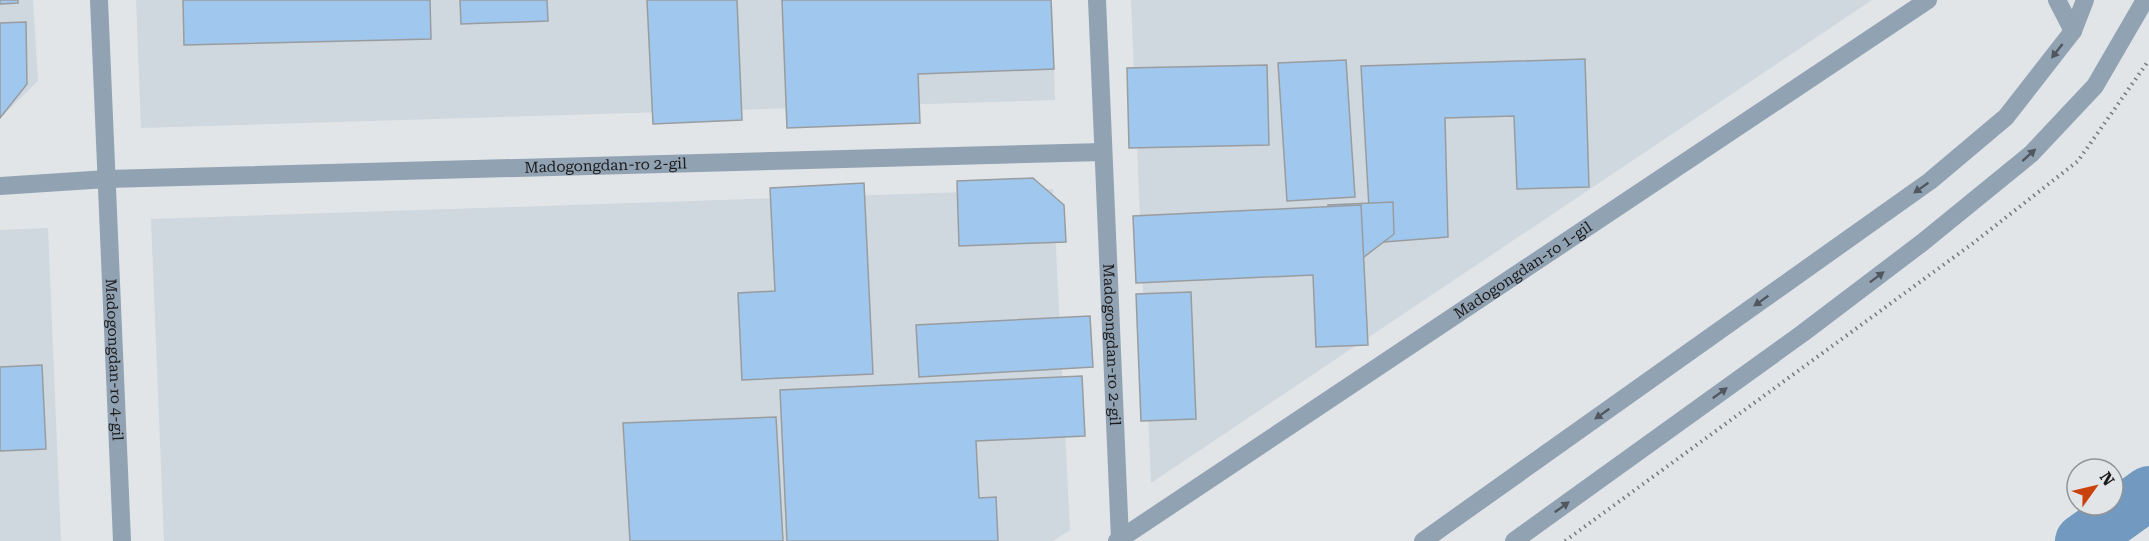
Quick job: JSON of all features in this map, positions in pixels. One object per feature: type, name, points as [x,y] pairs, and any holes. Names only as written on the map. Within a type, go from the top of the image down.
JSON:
[{"type":"street","name":"Madogongdan-ro 4-gil","points":[[99,0],[122,541]]},
{"type":"street","name":"Madogongdan-ro 2-gil","points":[[1096,0],[1119,540]]},
{"type":"street","name":"Madogongdan-ro 1-gil","points":[[1119,540],[1928,0]]},
{"type":"street","points":[[2057,0],[2073,31]]},
{"type":"street","points":[[1423,541],[1930,181],[2006,117],[2073,31],[2085,0]]},
{"type":"street","points":[[1514,541],[1812,326],[1923,242],[2031,154],[2095,86],[2145,0]]},
{"type":"street","name":"Madogongdan-ro 2-gil","points":[[107,179],[1103,152]]},
{"type":"street","points":[[0,186],[107,179]]},
{"type":"shaded area","points":[[0,0],[33,0],[38,81],[0,118]]},
{"type":"shaded area","points":[[136,0],[1052,0],[1055,100],[141,128]]},
{"type":"shaded area","points":[[1131,0],[1872,0],[1151,483]]},
{"type":"shaded area","points":[[1053,189],[1070,530],[1053,541],[164,541],[151,219]]},
{"type":"shaded area","points":[[48,228],[61,541],[0,541],[0,230]]},
{"type":"building","points":[[0,0],[18,0],[18,3],[0,4]]},
{"type":"building","points":[[183,0],[430,0],[431,39],[184,45]]},
{"type":"building","points":[[460,0],[547,0],[548,21],[461,24]]},
{"type":"building","points":[[647,0],[737,0],[742,120],[653,124]]},
{"type":"building","points":[[782,0],[1051,0],[1054,69],[918,74],[920,123],[787,128]]},
{"type":"building","points":[[26,22],[27,84],[0,118],[0,23]]},
{"type":"building","points":[[1585,59],[1589,187],[1517,189],[1514,116],[1445,118],[1448,237],[1371,243],[1361,66]]},
{"type":"building","points":[[1346,60],[1355,197],[1287,201],[1278,63]]},
{"type":"building","points":[[1267,65],[1269,145],[1129,148],[1127,68]]},
{"type":"building","points":[[1033,178],[1064,205],[1066,242],[959,246],[957,181]]},
{"type":"building","points":[[864,183],[873,374],[742,380],[738,293],[775,291],[770,188]]},
{"type":"building","points":[[1393,202],[1394,234],[1360,260],[1331,261],[1328,205]]},
{"type":"building","points":[[1361,205],[1368,345],[1316,347],[1313,275],[1136,283],[1133,216]]},
{"type":"building","points":[[1191,292],[1196,419],[1141,421],[1136,294]]},
{"type":"building","points":[[1090,316],[1093,367],[919,377],[916,325]]},
{"type":"building","points":[[42,365],[46,449],[0,451],[0,367]]},
{"type":"building","points":[[1082,376],[1085,436],[976,441],[979,498],[996,497],[998,541],[787,541],[780,390]]},
{"type":"building","points":[[776,417],[783,541],[630,541],[623,423]]},
{"type":"waterway","points":[[2082,541],[2149,493]]}]
